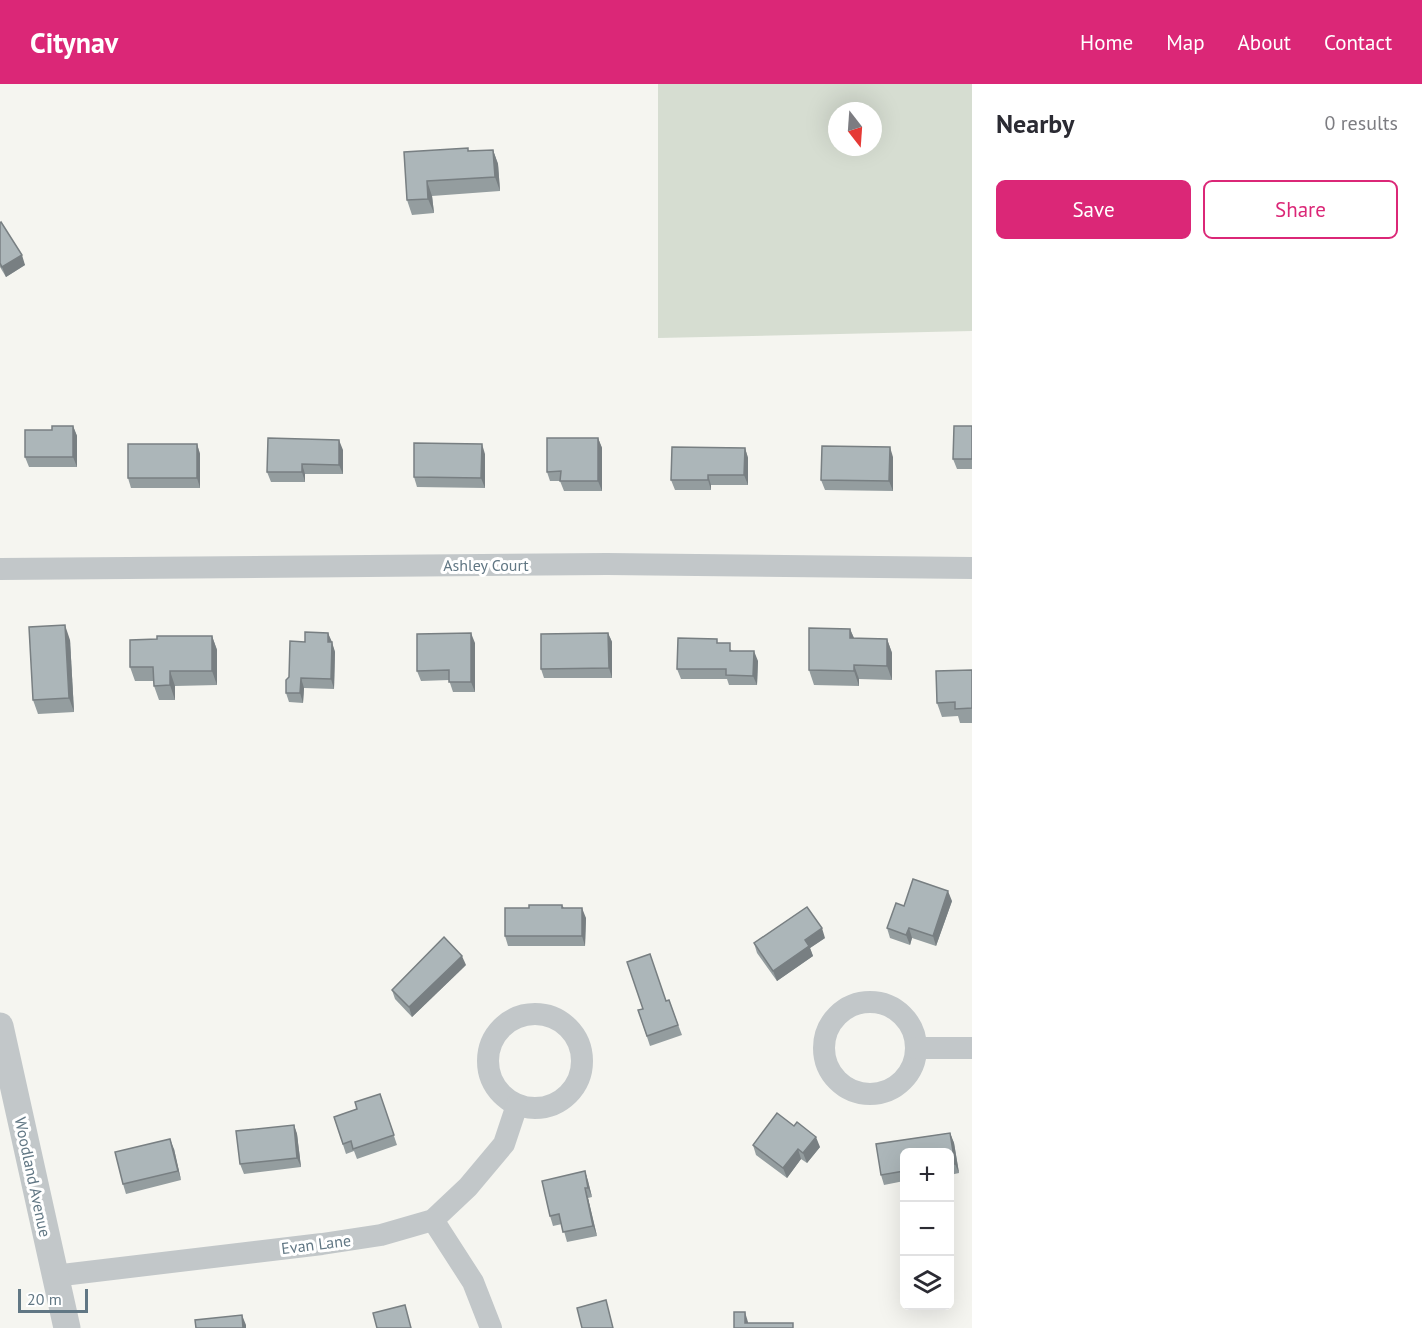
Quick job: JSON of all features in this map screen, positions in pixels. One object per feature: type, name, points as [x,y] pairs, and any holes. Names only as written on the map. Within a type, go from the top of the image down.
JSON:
[{"type":"street","name":"Ashley Court","points":[[0,569],[596,564],[972,568]]},
{"type":"street","points":[[871,1003],[891,1008],[903,1016],[913,1031],[916,1048],[911,1069],[903,1080],[891,1089],[870,1094],[850,1089],[836,1078],[827,1062],[825,1045],[828,1031],[838,1016],[850,1008],[871,1003]]},
{"type":"street","points":[[541,1015],[556,1019],[568,1028],[578,1041],[582,1057],[581,1073],[574,1088],[563,1100],[549,1107],[532,1109],[517,1105],[504,1097],[494,1086],[489,1072],[488,1057],[492,1042],[500,1029],[519,1017],[541,1015]]},
{"type":"street","name":"Woodland Avenue","points":[[0,1026],[67,1328]]},
{"type":"street","points":[[916,1048],[972,1048]]},
{"type":"street","name":"Evan Lane","points":[[54,1276],[334,1242],[381,1235],[433,1220],[468,1187],[504,1144],[517,1105]]},
{"type":"street","points":[[433,1220],[473,1282],[490,1328]]},
{"type":"shaded area","points":[[658,84],[972,84],[972,331],[658,338]]},
{"type":"building","points":[[468,148],[468,151],[493,150],[495,177],[427,181],[428,199],[407,200],[404,152]]},
{"type":"building","points":[[1,222],[22,255],[2,267],[0,263]]},
{"type":"building","points":[[52,426],[73,426],[73,457],[25,457],[25,430],[52,430]]},
{"type":"building","points":[[954,426],[972,426],[972,459],[953,459]]},
{"type":"building","points":[[268,438],[339,440],[339,465],[302,464],[302,472],[267,472]]},
{"type":"building","points":[[547,438],[598,438],[598,481],[560,481],[561,471],[547,472]]},
{"type":"building","points":[[414,443],[482,444],[481,478],[414,477]]},
{"type":"building","points":[[128,444],[197,444],[197,478],[128,478]]},
{"type":"building","points":[[822,446],[890,447],[889,481],[821,480]]},
{"type":"building","points":[[672,447],[745,448],[744,475],[708,475],[708,480],[671,480]]},
{"type":"building","points":[[65,625],[69,698],[33,700],[29,627]]},
{"type":"building","points":[[809,628],[850,629],[850,638],[887,639],[887,666],[854,665],[854,671],[809,670]]},
{"type":"building","points":[[305,632],[328,633],[328,642],[332,642],[331,679],[301,678],[300,693],[286,693],[290,641],[305,642]]},
{"type":"building","points":[[471,633],[471,682],[449,682],[449,670],[417,671],[417,634]]},
{"type":"building","points":[[608,633],[609,668],[541,669],[541,634]]},
{"type":"building","points":[[157,636],[212,636],[212,671],[170,671],[170,685],[154,686],[153,667],[130,667],[130,640],[157,639]]},
{"type":"building","points":[[678,638],[717,639],[717,643],[730,643],[730,651],[754,651],[753,676],[726,675],[726,669],[677,669]]},
{"type":"building","points":[[972,670],[972,708],[955,709],[955,702],[937,703],[936,671]]},
{"type":"building","points":[[913,879],[948,891],[933,936],[909,928],[906,935],[887,928],[896,903],[904,906]]},
{"type":"building","points":[[529,905],[562,905],[562,908],[582,908],[582,936],[505,936],[505,908],[529,908]]},
{"type":"building","points":[[807,907],[822,928],[805,940],[809,946],[773,971],[754,943]]},
{"type":"building","points":[[444,937],[462,956],[409,1007],[392,990]]},
{"type":"building","points":[[650,954],[666,1001],[669,1000],[678,1025],[647,1036],[638,1010],[643,1009],[627,962]]},
{"type":"building","points":[[380,1094],[394,1135],[353,1149],[351,1141],[343,1144],[334,1117],[357,1109],[355,1102]]},
{"type":"building","points":[[777,1113],[794,1126],[797,1122],[816,1137],[803,1153],[798,1149],[783,1168],[753,1145]]},
{"type":"building","points":[[294,1125],[297,1158],[240,1164],[236,1131]]},
{"type":"building","points":[[950,1133],[952,1148],[900,1148],[900,1172],[881,1175],[876,1144]]},
{"type":"building","points":[[170,1139],[178,1171],[123,1184],[115,1152]]},
{"type":"building","points":[[585,1171],[588,1188],[585,1188],[593,1226],[563,1232],[559,1214],[550,1216],[542,1181]]},
{"type":"building","points":[[606,1300],[613,1328],[582,1328],[577,1308]]},
{"type":"building","points":[[405,1305],[411,1328],[377,1328],[373,1313]]},
{"type":"building","points":[[734,1312],[745,1312],[745,1323],[793,1323],[793,1328],[734,1328]]},
{"type":"building","points":[[242,1315],[243,1328],[196,1328],[195,1320]]}]
